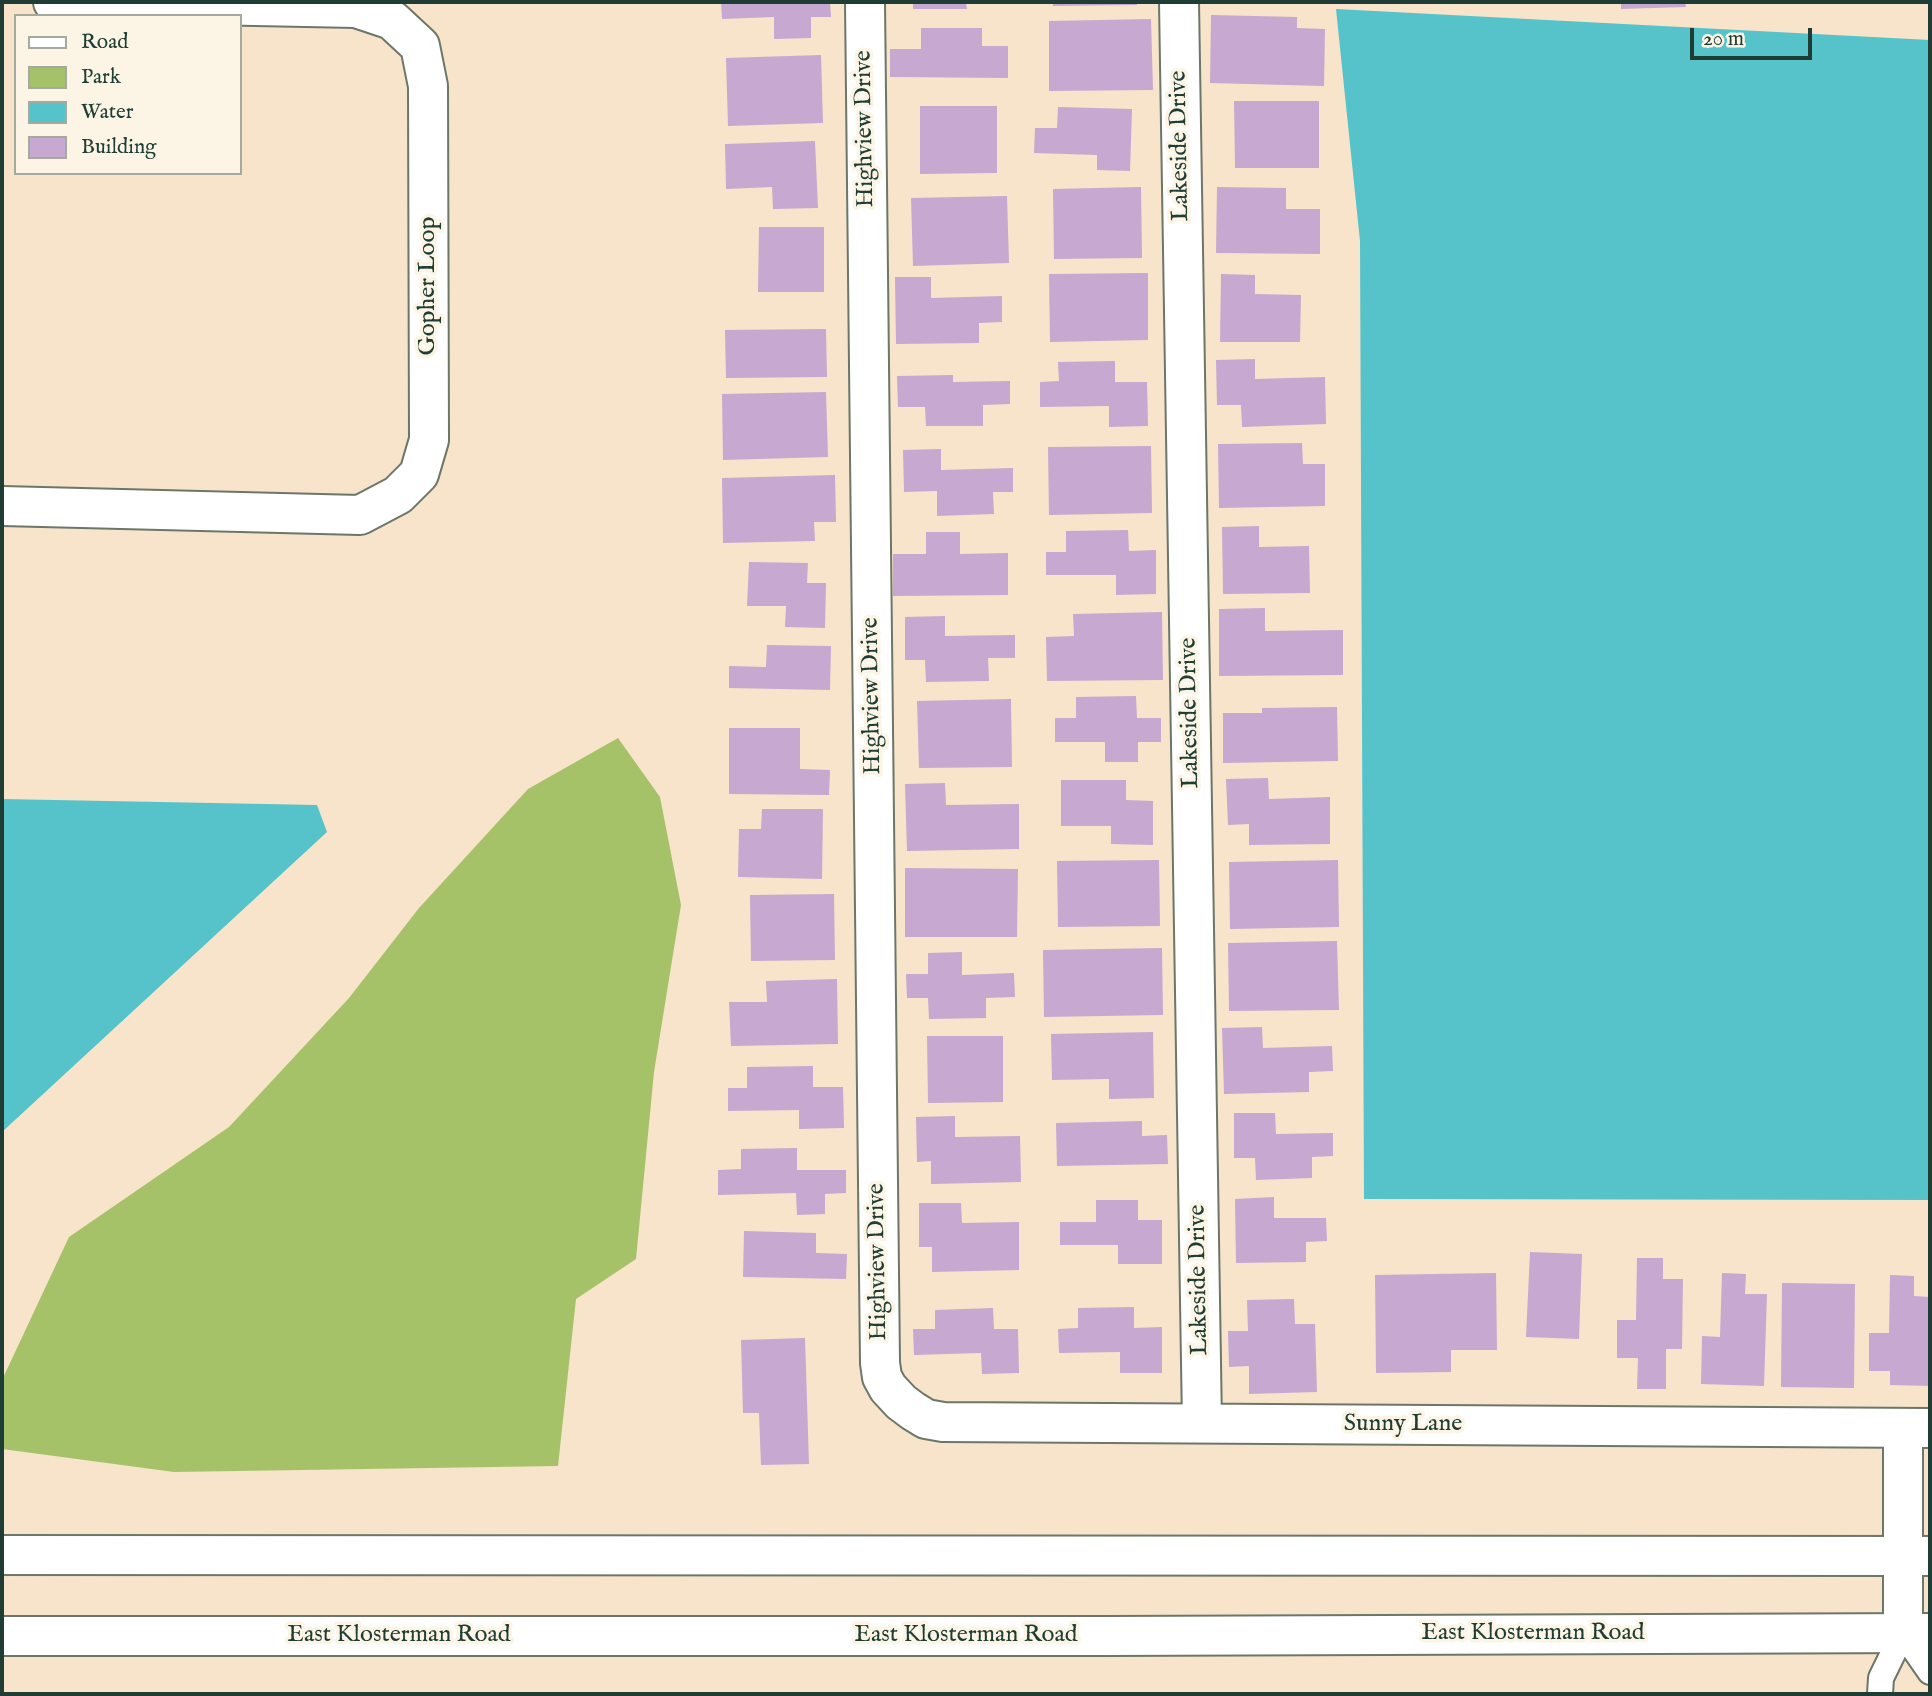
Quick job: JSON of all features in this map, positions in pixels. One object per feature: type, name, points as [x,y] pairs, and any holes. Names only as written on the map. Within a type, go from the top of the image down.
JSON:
[{"type":"street","name":"Gopher Loop","points":[[2,506],[360,515],[398,495],[419,474],[429,440],[428,86],[420,47],[391,20],[356,8],[53,2]]},
{"type":"street","name":"Highview Drive","points":[[865,2],[880,1363],[882,1377],[888,1388]]},
{"type":"street","name":"Lakeside Drive","points":[[1179,2],[1202,1423]]},
{"type":"street","name":"Sunny Lane","points":[[888,1388],[912,1411],[926,1419],[943,1422],[1917,1428]]},
{"type":"street","points":[[1917,1428],[1917,1633]]},
{"type":"street","points":[[2,1555],[1917,1556]]},
{"type":"street","name":"East Klosterman Road","points":[[2,1636],[1917,1633]]},
{"type":"lane","points":[[1917,1633],[1930,1672]]},
{"type":"lane","points":[[1880,1694],[1881,1678],[1917,1633]]},
{"type":"green space","points":[[618,738],[660,797],[681,905],[654,1072],[636,1259],[576,1299],[558,1466],[174,1472],[2,1449],[2,1380],[69,1237],[229,1127],[349,998],[419,908],[528,789]]},
{"type":"water","points":[[1336,9],[1930,40],[1930,1200],[1364,1199],[1360,241]]},
{"type":"water","points":[[2,799],[317,805],[327,832],[2,1132]]},
{"type":"building","points":[[721,2],[830,2],[831,17],[811,17],[811,38],[774,39],[774,17],[722,19]]},
{"type":"building","points":[[913,2],[966,2],[967,9],[913,9]]},
{"type":"building","points":[[1053,2],[1137,2],[1137,5],[1053,6]]},
{"type":"building","points":[[1621,2],[1685,2],[1686,7],[1621,9]]},
{"type":"building","points":[[1211,15],[1297,17],[1297,28],[1325,29],[1324,86],[1210,83]]},
{"type":"building","points":[[1151,19],[1153,90],[1049,91],[1049,21]]},
{"type":"building","points":[[921,28],[982,28],[982,46],[1008,46],[1008,78],[890,77],[890,49],[921,49]]},
{"type":"building","points":[[821,55],[823,123],[728,126],[726,58]]},
{"type":"building","points":[[1234,101],[1319,101],[1319,168],[1235,168]]},
{"type":"building","points":[[920,106],[997,106],[997,173],[920,174]]},
{"type":"building","points":[[1058,107],[1132,109],[1130,171],[1097,170],[1097,155],[1034,153],[1035,128],[1057,128]]},
{"type":"building","points":[[815,141],[818,208],[773,209],[772,187],[726,189],[725,144]]},
{"type":"building","points":[[1141,187],[1142,258],[1054,259],[1053,189]]},
{"type":"building","points":[[1217,187],[1286,188],[1286,209],[1320,209],[1320,254],[1216,253]]},
{"type":"building","points":[[1007,196],[1009,263],[913,266],[911,198]]},
{"type":"building","points":[[759,227],[824,227],[824,292],[758,292]]},
{"type":"building","points":[[1148,273],[1148,340],[1050,342],[1049,274]]},
{"type":"building","points":[[1221,274],[1255,275],[1255,294],[1301,295],[1300,342],[1220,342]]},
{"type":"building","points":[[895,277],[931,277],[931,298],[1002,296],[1002,322],[979,323],[979,343],[896,344]]},
{"type":"building","points":[[826,329],[827,377],[726,378],[725,330]]},
{"type":"building","points":[[1255,359],[1255,379],[1325,377],[1326,424],[1242,427],[1241,405],[1217,405],[1216,360]]},
{"type":"building","points":[[1115,361],[1115,382],[1147,382],[1148,426],[1109,427],[1109,406],[1040,407],[1040,382],[1059,381],[1058,362]]},
{"type":"building","points":[[953,375],[953,382],[1010,381],[1010,404],[983,405],[983,426],[926,426],[925,407],[898,407],[897,376]]},
{"type":"building","points":[[826,392],[828,457],[723,460],[722,394]]},
{"type":"building","points":[[1302,443],[1303,464],[1325,464],[1325,506],[1219,508],[1218,444]]},
{"type":"building","points":[[1151,446],[1152,513],[1049,515],[1048,447]]},
{"type":"building","points":[[941,449],[941,470],[1013,468],[1013,492],[993,492],[994,514],[937,516],[937,491],[904,492],[903,450]]},
{"type":"building","points":[[835,475],[836,522],[814,522],[815,541],[723,543],[722,478]]},
{"type":"building","points":[[1259,526],[1259,547],[1309,546],[1310,593],[1223,594],[1222,527]]},
{"type":"building","points":[[1128,530],[1129,551],[1156,550],[1156,594],[1116,595],[1116,575],[1046,575],[1046,552],[1066,552],[1066,531]]},
{"type":"building","points":[[926,532],[960,532],[960,554],[1008,553],[1008,595],[893,596],[893,554],[926,554]]},
{"type":"building","points":[[749,562],[808,563],[807,583],[826,583],[825,628],[785,627],[786,606],[747,606]]},
{"type":"building","points":[[1265,608],[1265,631],[1343,630],[1343,675],[1219,676],[1219,609]]},
{"type":"building","points":[[1162,612],[1163,680],[1047,681],[1046,637],[1074,636],[1073,614]]},
{"type":"building","points":[[945,616],[945,636],[1015,635],[1015,658],[988,658],[989,681],[926,682],[925,660],[905,660],[905,617]]},
{"type":"building","points":[[767,645],[831,646],[830,690],[729,688],[729,666],[766,667]]},
{"type":"building","points":[[1136,696],[1137,718],[1161,718],[1161,742],[1138,742],[1138,762],[1105,762],[1105,742],[1055,742],[1055,718],[1076,718],[1076,697]]},
{"type":"building","points":[[1011,699],[1012,767],[919,768],[917,701]]},
{"type":"building","points":[[1337,707],[1338,761],[1223,763],[1223,713],[1262,713],[1262,708]]},
{"type":"building","points":[[729,728],[800,728],[800,769],[830,770],[829,795],[729,794]]},
{"type":"building","points":[[1268,778],[1269,799],[1330,797],[1330,844],[1249,845],[1249,824],[1228,825],[1226,779]]},
{"type":"building","points":[[1061,780],[1126,780],[1126,800],[1153,801],[1153,845],[1111,844],[1111,826],[1061,826]]},
{"type":"building","points":[[945,783],[946,805],[1019,804],[1019,849],[907,851],[905,784]]},
{"type":"building","points":[[762,809],[823,809],[822,879],[738,877],[739,829],[761,829]]},
{"type":"building","points":[[1159,860],[1160,926],[1058,927],[1057,861]]},
{"type":"building","points":[[1338,860],[1339,927],[1230,929],[1229,862]]},
{"type":"building","points":[[905,868],[1018,869],[1017,937],[905,937]]},
{"type":"building","points":[[834,894],[835,960],[751,961],[750,895]]},
{"type":"building","points":[[1337,941],[1339,1010],[1229,1011],[1228,943]]},
{"type":"building","points":[[1162,948],[1163,1015],[1044,1017],[1043,950]]},
{"type":"building","points":[[962,952],[962,975],[1014,973],[1015,997],[986,998],[986,1018],[929,1019],[928,998],[907,998],[906,974],[928,974],[928,953]]},
{"type":"building","points":[[837,979],[838,1044],[731,1046],[729,1002],[767,1002],[766,981]]},
{"type":"building","points":[[1262,1027],[1263,1048],[1332,1046],[1333,1071],[1309,1072],[1309,1092],[1224,1094],[1222,1028]]},
{"type":"building","points":[[1153,1032],[1154,1098],[1109,1099],[1109,1079],[1052,1080],[1051,1034]]},
{"type":"building","points":[[927,1036],[1003,1036],[1003,1102],[928,1103]]},
{"type":"building","points":[[813,1066],[813,1087],[843,1087],[844,1128],[799,1129],[799,1110],[728,1111],[728,1088],[747,1088],[747,1067]]},
{"type":"building","points":[[1234,1113],[1275,1113],[1276,1134],[1333,1133],[1333,1156],[1312,1157],[1312,1178],[1256,1180],[1255,1158],[1234,1158]]},
{"type":"building","points":[[955,1116],[955,1137],[1020,1136],[1021,1182],[931,1184],[931,1161],[917,1162],[916,1117]]},
{"type":"building","points":[[1142,1121],[1142,1136],[1167,1135],[1168,1164],[1057,1166],[1056,1123]]},
{"type":"building","points":[[797,1148],[797,1170],[846,1170],[846,1193],[825,1194],[825,1214],[797,1215],[796,1193],[718,1195],[718,1170],[741,1169],[741,1149]]},
{"type":"building","points":[[1274,1197],[1274,1218],[1326,1218],[1327,1241],[1306,1242],[1306,1262],[1236,1263],[1235,1199]]},
{"type":"building","points":[[1096,1200],[1138,1200],[1138,1220],[1162,1220],[1162,1264],[1118,1264],[1118,1245],[1060,1245],[1060,1222],[1096,1222]]},
{"type":"building","points":[[919,1203],[961,1203],[962,1223],[1019,1222],[1019,1270],[932,1272],[932,1247],[919,1247]]},
{"type":"building","points":[[744,1231],[816,1233],[816,1253],[847,1254],[846,1279],[743,1277]]},
{"type":"building","points":[[1530,1252],[1582,1254],[1579,1339],[1526,1337]]},
{"type":"building","points":[[1637,1258],[1663,1258],[1663,1279],[1683,1279],[1682,1349],[1666,1349],[1666,1389],[1637,1389],[1638,1358],[1617,1358],[1617,1320],[1636,1320]]},
{"type":"building","points":[[1496,1273],[1497,1350],[1451,1350],[1451,1372],[1376,1373],[1375,1275]]},
{"type":"building","points":[[1722,1273],[1746,1274],[1745,1294],[1767,1294],[1764,1386],[1701,1384],[1702,1336],[1720,1337]]},
{"type":"building","points":[[1890,1275],[1914,1276],[1914,1296],[1930,1297],[1930,1386],[1890,1385],[1890,1371],[1869,1371],[1869,1333],[1889,1333]]},
{"type":"building","points":[[1782,1283],[1855,1284],[1854,1388],[1781,1387]]},
{"type":"building","points":[[1294,1299],[1295,1324],[1315,1324],[1317,1392],[1249,1394],[1249,1366],[1229,1367],[1228,1331],[1248,1331],[1247,1300]]},
{"type":"building","points":[[1134,1307],[1134,1328],[1162,1327],[1162,1373],[1120,1373],[1120,1352],[1059,1353],[1058,1329],[1078,1328],[1078,1308]]},
{"type":"building","points":[[993,1308],[994,1329],[1018,1329],[1019,1373],[982,1374],[981,1353],[914,1355],[913,1329],[935,1329],[935,1310]]},
{"type":"building","points":[[805,1338],[809,1464],[761,1465],[759,1413],[743,1413],[741,1340]]}]
